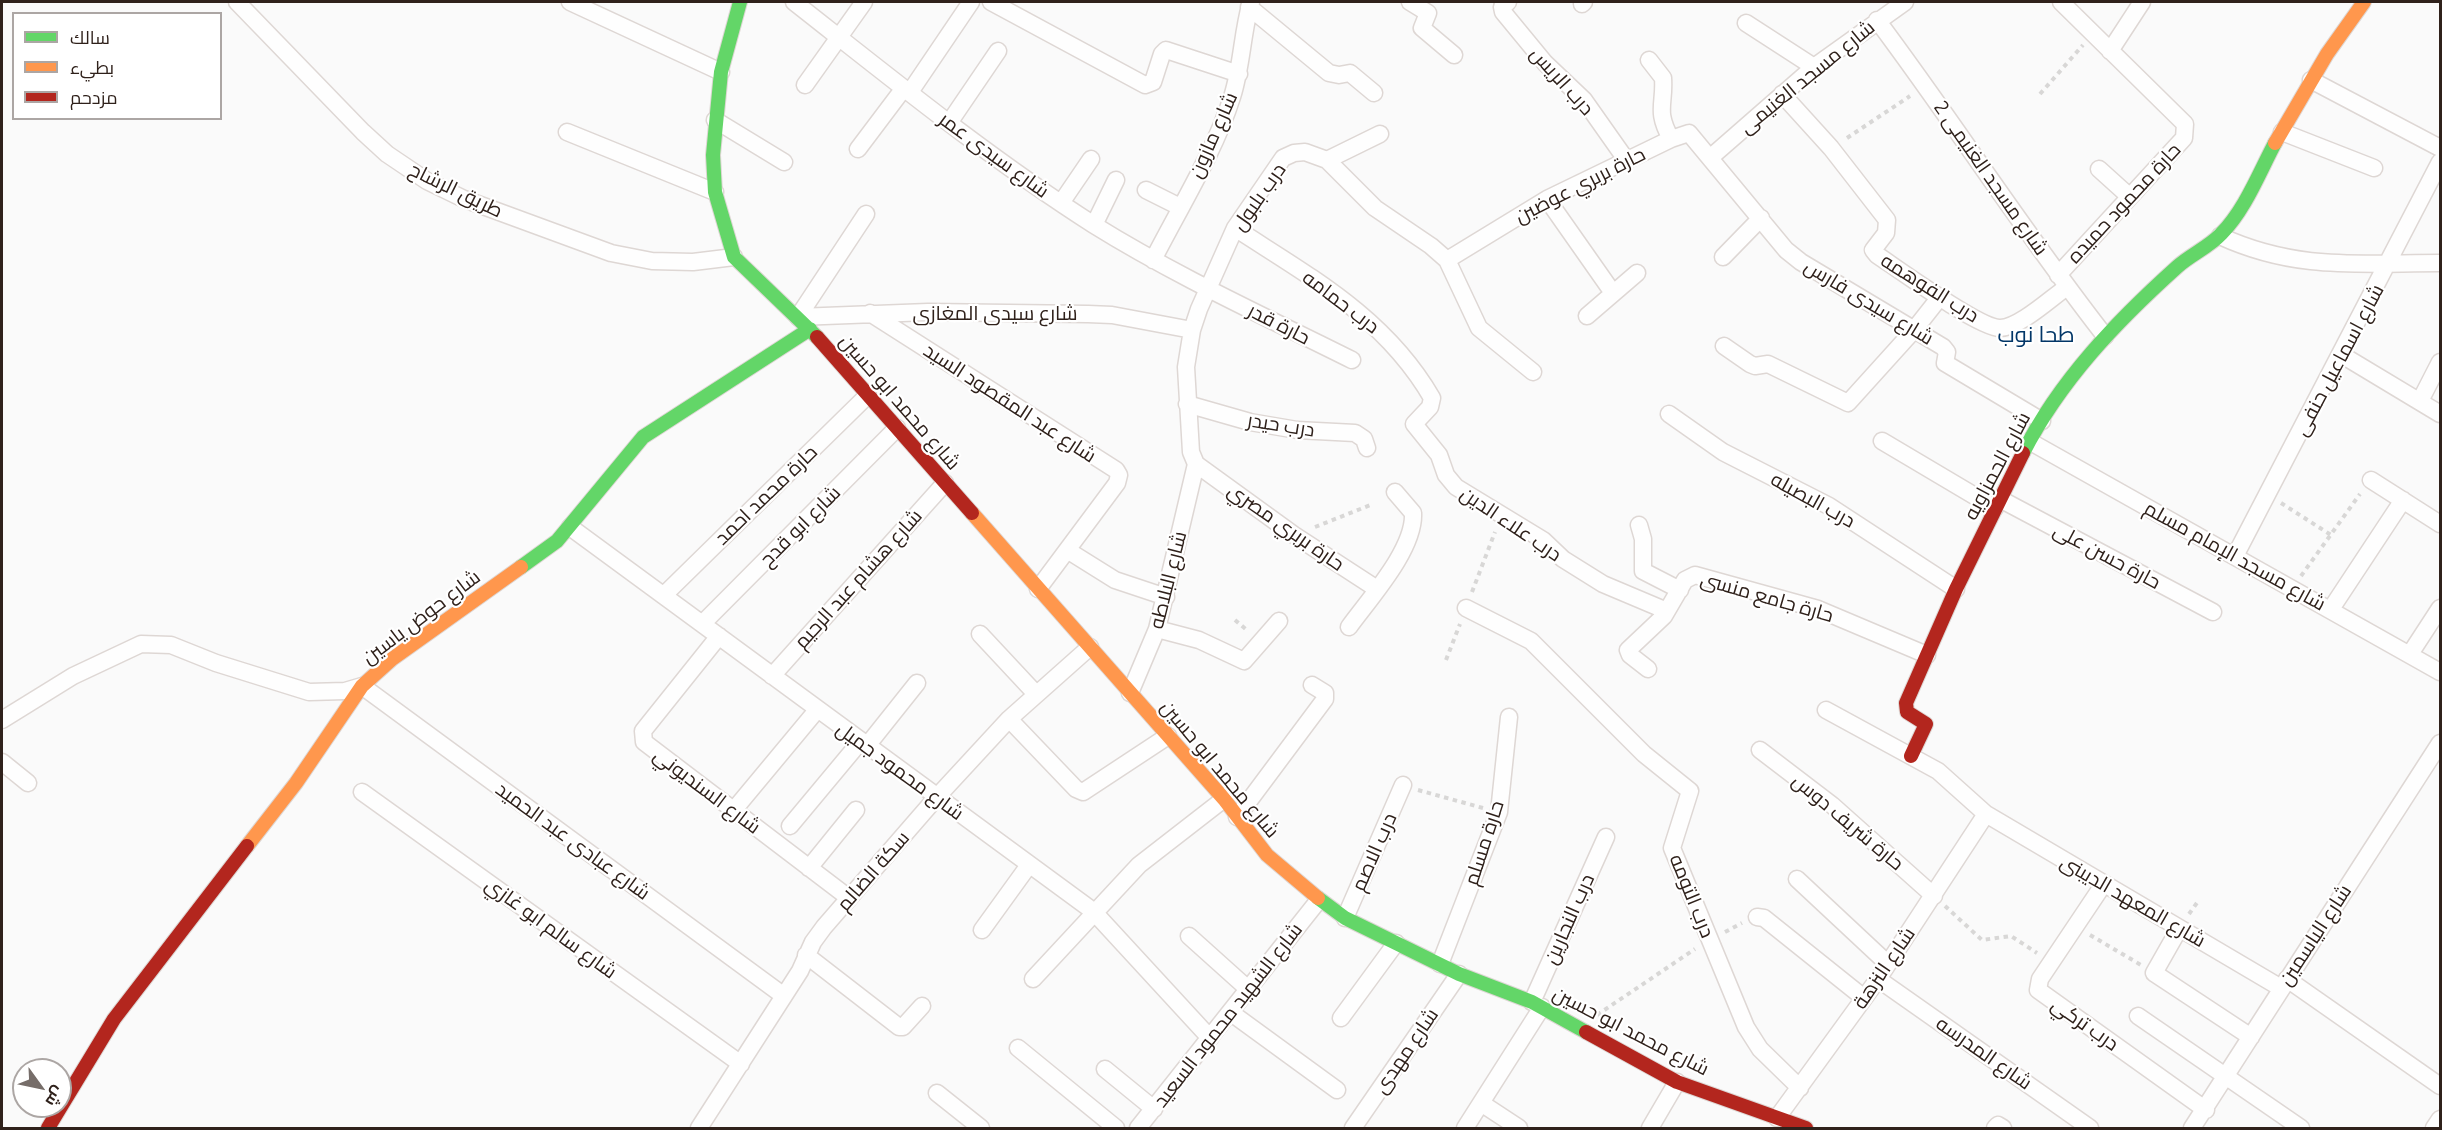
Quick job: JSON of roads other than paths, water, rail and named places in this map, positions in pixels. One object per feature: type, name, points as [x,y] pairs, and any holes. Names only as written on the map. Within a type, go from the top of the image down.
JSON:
[{"type":"street","name":"طريق الرشاح","points":[[237,2],[387,154],[427,181],[464,200],[611,253],[662,261],[693,262],[734,257]]},
{"type":"street","points":[[570,2],[721,72]]},
{"type":"street","points":[[734,257],[715,192],[713,155],[721,72],[740,2]]},
{"type":"street","name":"شارع سيدى عمر","points":[[795,2],[949,123],[1061,203],[1153,260],[1207,287]]},
{"type":"street","points":[[805,85],[864,2]]},
{"type":"street","points":[[858,149],[907,90],[971,2]]},
{"type":"street","points":[[991,2],[1145,86],[1153,82],[1166,50],[1239,74]]},
{"type":"street","points":[[1410,2],[1428,13],[1422,28],[1455,55]]},
{"type":"street","name":"درب الريس","points":[[1508,2],[1502,8],[1503,12],[1545,63],[1584,100],[1628,161]]},
{"type":"street","name":"شارع مسجد الغنيمى","points":[[1711,156],[1814,67],[1905,2]]},
{"type":"street","name":"حارة محمود حميده","points":[[2061,2],[2185,124],[2186,131],[2184,138],[2130,197],[2062,281]]},
{"type":"street","points":[[2110,51],[2142,2]]},
{"type":"street","name":"شارع الحمزاويه","points":[[1911,756],[1926,724],[1907,712],[1906,703],[1956,589],[2029,441],[2064,386],[2105,336],[2179,265],[2220,236],[2231,224],[2311,80],[2334,42],[2364,2]]},
{"type":"street","points":[[1250,4],[1329,73],[1339,75],[1350,73],[1374,93]]},
{"type":"street","name":"شارع مازون","points":[[1153,260],[1222,123],[1239,74],[1250,4]]},
{"type":"street","name":"شارع مسجد الغنيمى 2","points":[[1877,20],[1926,86],[2062,281],[2105,336]]},
{"type":"street","points":[[1746,23],[1814,67]]},
{"type":"street","points":[[949,123],[998,51]]},
{"type":"street","points":[[1648,60],[1663,78],[1660,109],[1663,125],[1671,139],[1689,133],[1711,156]]},
{"type":"street","points":[[2311,80],[2440,148]]},
{"type":"street","name":"درب الفوهمه","points":[[1782,94],[1831,148],[1887,220],[1886,233],[1873,250],[1874,253],[1940,297],[1990,326],[2000,328],[2016,323],[2062,281]]},
{"type":"street","points":[[715,120],[783,162]]},
{"type":"street","points":[[567,132],[715,192]]},
{"type":"street","points":[[2282,132],[2374,168]]},
{"type":"street","points":[[1380,134],[1327,160],[1375,208],[1431,246],[1448,261],[1479,328],[1533,372]]},
{"type":"street","name":"حارة بربري عوضين","points":[[1448,261],[1547,199],[1671,139]]},
{"type":"street","name":"درب بلبول","points":[[1196,464],[1190,446],[1186,367],[1192,330],[1207,287],[1235,228],[1284,158],[1305,152],[1327,160]]},
{"type":"street","name":"شارع سيدى فارس","points":[[1711,156],[1786,250],[1801,262],[1946,349],[1945,363],[2042,421]]},
{"type":"street","points":[[1061,203],[1091,159]]},
{"type":"street","name":"شارع اسماعيل حنفى","points":[[2235,556],[2342,355],[2440,162]]},
{"type":"street","points":[[2099,169],[2130,197]]},
{"type":"street","points":[[1094,225],[1116,180]]},
{"type":"street","points":[[1146,190],[1180,207]]},
{"type":"street","points":[[1547,199],[1613,293]]},
{"type":"street","points":[[804,323],[866,214]]},
{"type":"street","points":[[1723,257],[1761,218]]},
{"type":"street","name":"درب حمامه","points":[[1235,228],[1361,312],[1382,332],[1429,394]]},
{"type":"street","points":[[2220,236],[2265,254],[2303,262],[2440,263]]},
{"type":"street","name":"شارع محمد ابو حسين","points":[[734,257],[804,323],[1224,799],[1268,855],[1318,901],[1345,918],[1459,974],[1537,1004],[1677,1082],[1806,1128]]},
{"type":"street","points":[[1587,316],[1637,273]]},
{"type":"street","name":"حارة قدر","points":[[1207,287],[1352,360]]},
{"type":"street","points":[[1724,346],[1750,364],[1755,366],[1768,364],[1848,403],[1914,330],[1940,297]]},
{"type":"street","name":"شارع سيدى المغازى","points":[[804,323],[870,313],[1096,314],[1192,330]]},
{"type":"street","name":"شارع عبد المقصود السيد","points":[[870,313],[1116,470],[1119,475],[1117,483],[1067,550]]},
{"type":"street","name":"شارع حوض ياسين","points":[[48,1128],[114,1019],[296,783],[362,686],[392,659],[557,541],[643,438],[804,323]]},
{"type":"street","points":[[2342,355],[2440,414]]},
{"type":"street","points":[[2420,401],[2440,362]]},
{"type":"street","name":"درب علاء الدين","points":[[1429,394],[1432,402],[1430,407],[1415,420],[1416,426],[1439,455],[1446,475],[1456,487],[1543,540],[1563,559],[1603,584],[1667,611]]},
{"type":"street","name":"حارة محمد احمد","points":[[664,595],[868,395]]},
{"type":"street","name":"درب حيدر","points":[[1188,404],[1250,422],[1297,430],[1356,433],[1364,439],[1367,448]]},
{"type":"street","name":"درب البصيله","points":[[1669,414],[1723,452],[1829,506],[1956,589]]},
{"type":"street","name":"شارع ابو قدح","points":[[703,623],[897,428]]},
{"type":"street","name":"حارة حسن على","points":[[1882,441],[1998,503],[2213,612]]},
{"type":"street","name":"شارع مسجد الإمام مسلم","points":[[2029,441],[2104,486],[2331,609],[2440,672]]},
{"type":"street","name":"حارة بربري مصري","points":[[1196,464],[1294,535],[1377,589]]},
{"type":"street","name":"شارع البلاطه","points":[[1130,693],[1157,629],[1196,464]]},
{"type":"street","points":[[2371,480],[2440,524]]},
{"type":"street","name":"شارع هشام عبد الرحيم","points":[[772,676],[945,483]]},
{"type":"street","points":[[1349,627],[1377,589],[1410,536],[1413,513],[1395,492]]},
{"type":"street","points":[[2331,609],[2403,500]]},
{"type":"street","points":[[1639,525],[1643,539],[1643,571],[1680,590]]},
{"type":"street","name":"شارع محمود جميل","points":[[570,527],[1093,912],[1210,1038]]},
{"type":"street","points":[[1038,589],[1067,550],[1115,580],[1166,597]]},
{"type":"street","name":"حارة جامع منسى","points":[[1648,669],[1630,655],[1629,650],[1667,611],[1689,576],[1709,577],[1818,609],[1927,655]]},
{"type":"street","name":"درب التومه","points":[[1466,608],[1531,640],[1644,754],[1690,791],[1672,848],[1750,1034],[1760,1049],[1800,1088]]},
{"type":"street","points":[[2410,654],[2440,608]]},
{"type":"street","points":[[1157,629],[1199,640],[1244,661],[1279,621]]},
{"type":"street","points":[[980,634],[1036,694]]},
{"type":"street","name":"شارع السنديوني","points":[[719,636],[643,731],[642,737],[648,746],[849,898]]},
{"type":"street","points":[[2,720],[73,676],[141,644],[171,645],[244,673],[309,692],[345,691],[362,686]]},
{"type":"street","name":"سكة الضالم","points":[[699,1128],[784,996],[800,970],[806,955],[849,898],[1009,719],[1090,647]]},
{"type":"street","points":[[790,826],[917,683]]},
{"type":"street","points":[[1237,817],[1325,699],[1325,693],[1312,685]]},
{"type":"street","name":"شارع عبادى عبد الحميد","points":[[362,686],[784,996]]},
{"type":"street","points":[[734,811],[817,710]]},
{"type":"street","name":"شارع المعهد الديبنى","points":[[1826,710],[1938,771],[1986,814],[2103,885],[2284,983],[2440,1086]]},
{"type":"street","name":"حارة مسلم","points":[[1440,964],[1498,812],[1509,717]]},
{"type":"street","points":[[1009,719],[1076,789],[1083,792],[1168,736]]},
{"type":"street","name":"حارة شريف دوس","points":[[1760,750],[1832,805],[1934,896]]},
{"type":"street","name":"شارع الياسمين","points":[[2192,1128],[2206,1110],[2284,983],[2439,750]]},
{"type":"street","points":[[2,762],[28,783]]},
{"type":"street","name":"درب الاصم","points":[[1345,918],[1403,785]]},
{"type":"street","name":"شارع سالم ابو غازي","points":[[362,792],[741,1064]]},
{"type":"street","points":[[1033,979],[1139,865],[1224,799]]},
{"type":"street","points":[[809,868],[856,810]]},
{"type":"street","name":"شارع النزهة","points":[[1777,1118],[1878,979],[1986,814]]},
{"type":"street","name":"درب النجارين","points":[[1465,1128],[1537,1004],[1606,837]]},
{"type":"street","points":[[982,930],[1029,865]]},
{"type":"street","points":[[1797,879],[1888,964]]},
{"type":"street","name":"درب تركي","points":[[2103,885],[2037,984],[2038,990],[2206,1110]]},
{"type":"street","name":"شارع الشهيد محمود السعيد","points":[[1138,1128],[1318,901]]},
{"type":"street","points":[[1756,917],[1764,918],[1864,998]]},
{"type":"street","points":[[2179,928],[2154,973],[2251,1037]]},
{"type":"street","points":[[1189,936],[1248,989]]},
{"type":"street","points":[[1341,1018],[1396,943]]},
{"type":"street","points":[[806,955],[899,1027],[922,1006]]},
{"type":"street","name":"شارع مهدى","points":[[1353,1128],[1459,974]]},
{"type":"street","name":"شارع المدرسه","points":[[1878,979],[2091,1128]]},
{"type":"street","points":[[1230,1012],[1338,1090]]},
{"type":"street","points":[[2138,1016],[2301,1128]]},
{"type":"street","points":[[1018,1048],[1116,1128]]},
{"type":"street","points":[[1105,1069],[1154,1108]]},
{"type":"street","points":[[1650,1128],[1677,1082]]},
{"type":"street","points":[[938,1093],[981,1128]]},
{"type":"street","points":[[1481,1103],[1519,1128]]},
{"type":"street","points":[[2434,1128],[2440,1119]]},
{"type":"street","points":[[1995,1128],[1998,1125],[2003,1128]]},
{"type":"district","name":"طحا نوب","points":[[2036,335]]}]
